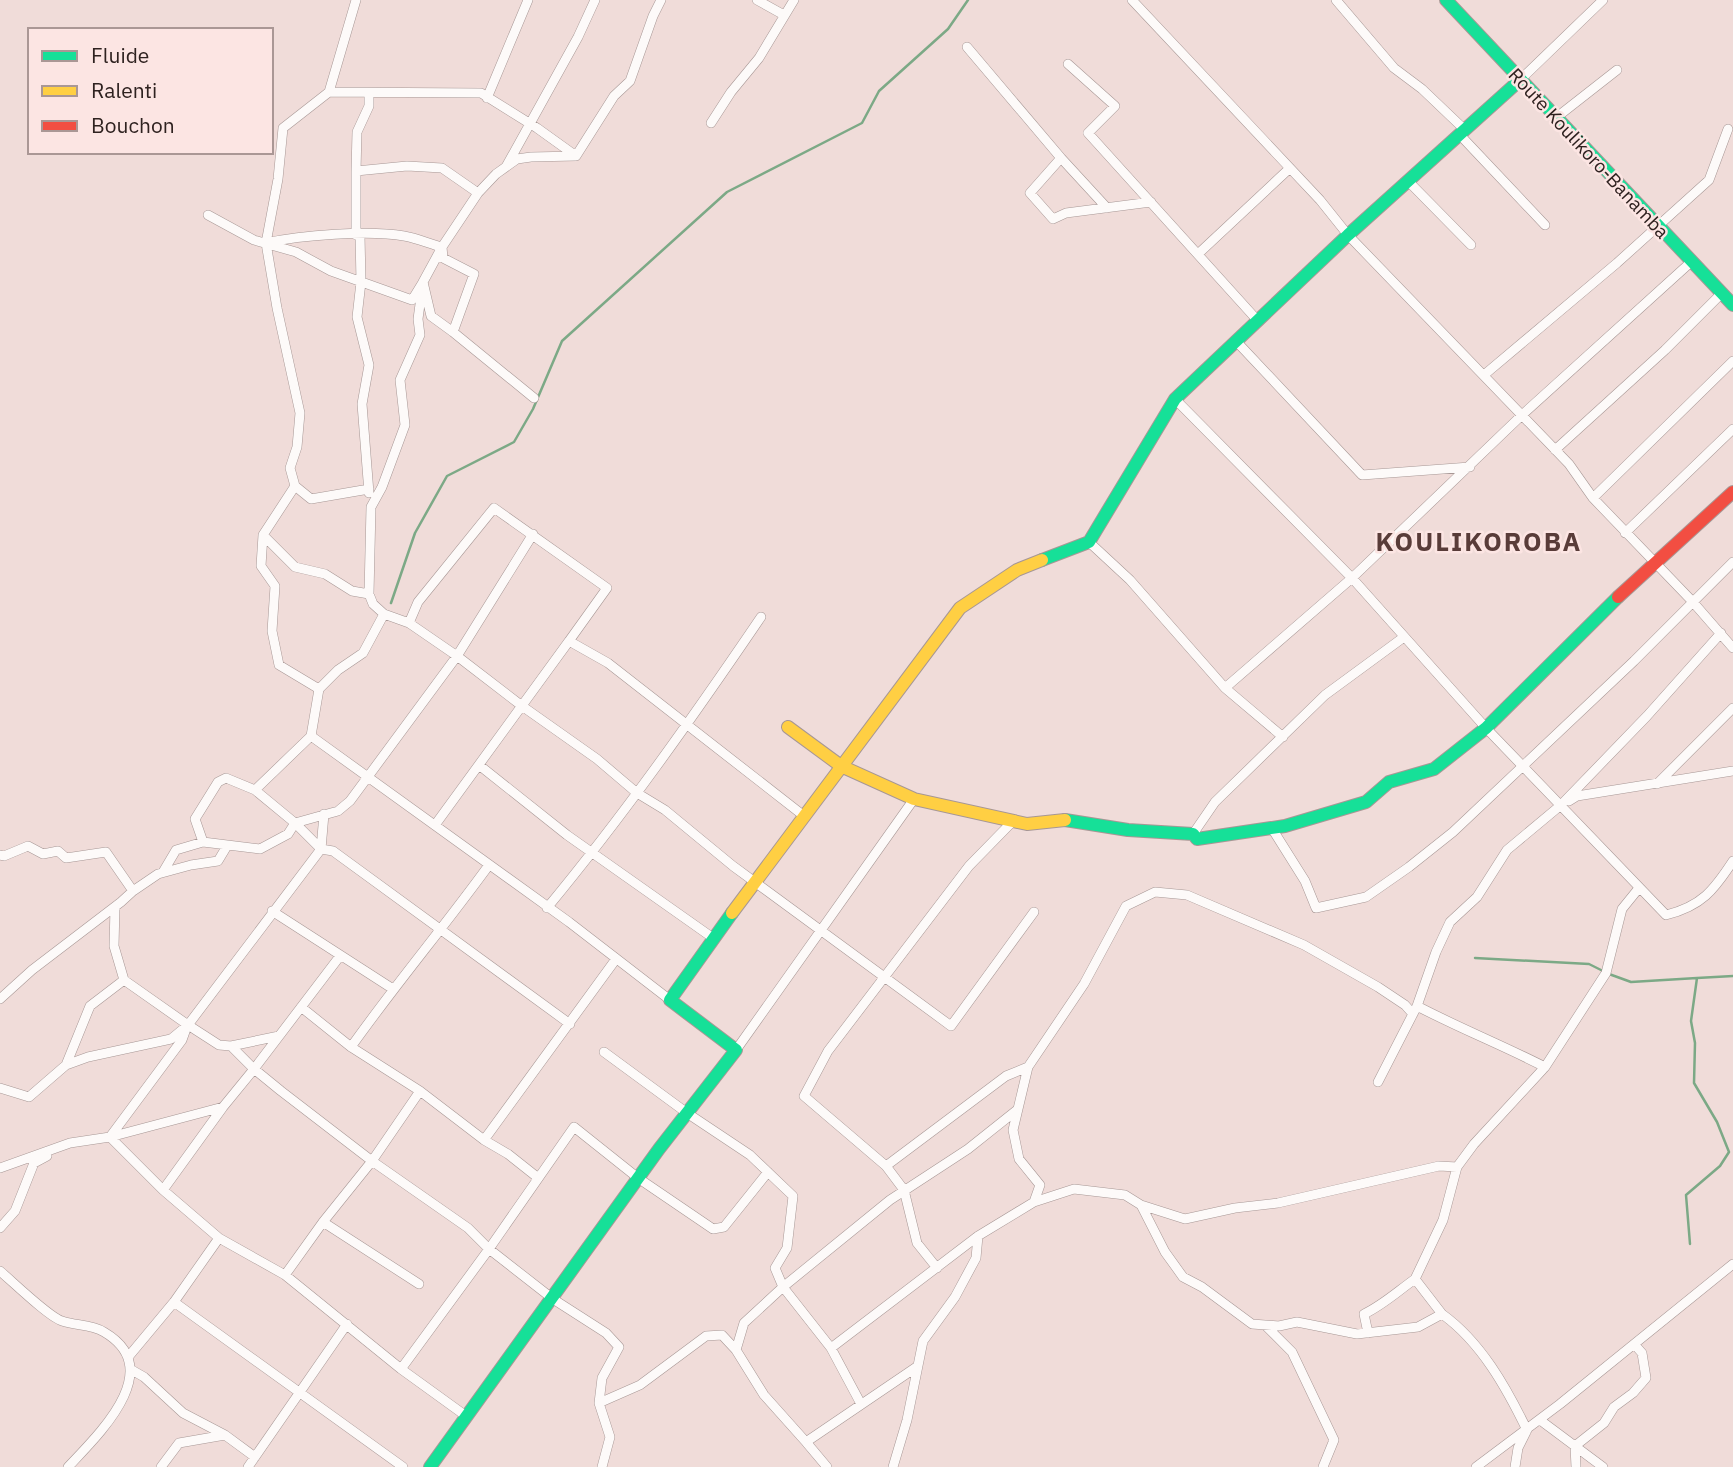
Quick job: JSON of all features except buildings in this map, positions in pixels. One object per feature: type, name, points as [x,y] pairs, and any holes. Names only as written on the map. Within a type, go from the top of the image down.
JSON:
[{"type":"street","points":[[356,0],[329,92],[283,128],[278,179],[266,243],[276,308],[300,413],[296,447],[290,468],[295,486],[312,499],[369,489]]},
{"type":"street","points":[[487,97],[528,0]]},
{"type":"street","points":[[505,167],[578,37],[595,0]]},
{"type":"street","points":[[576,156],[614,96],[630,81],[653,16],[662,0]]},
{"type":"street","points":[[757,0],[784,15]]},
{"type":"street","points":[[711,123],[730,92],[759,58],[793,0]]},
{"type":"street","points":[[1132,0],[1290,168],[1348,235],[1569,464],[1593,498],[1733,648]]},
{"type":"street","points":[[1336,0],[1394,68],[1422,89],[1545,225]]},
{"type":"street","name":"Route Koulikoro-Banamba","points":[[1446,0],[1733,305]]},
{"type":"street","points":[[670,1000],[960,608],[1017,570],[1089,542],[1175,398],[1603,0]]},
{"type":"street","points":[[967,47],[1107,208]]},
{"type":"street","points":[[1068,64],[1115,107],[1088,133],[1258,321]]},
{"type":"street","points":[[1557,117],[1617,70]]},
{"type":"street","points":[[329,92],[481,93],[576,156]]},
{"type":"street","points":[[369,93],[369,106],[357,132],[361,282],[357,317],[369,365],[362,404],[370,507],[369,594],[373,604],[384,614],[409,624],[457,656],[951,1026],[1034,912]]},
{"type":"street","points":[[1484,375],[1617,263],[1709,180],[1728,129]]},
{"type":"street","points":[[208,215],[254,240],[296,252],[331,271],[412,300],[442,247],[478,193],[505,167],[517,159],[576,156]]},
{"type":"street","points":[[1061,158],[1030,192],[1053,219],[1066,213],[1151,202]]},
{"type":"street","points":[[356,171],[407,166],[442,168],[478,193]]},
{"type":"street","points":[[1198,254],[1290,168]]},
{"type":"street","points":[[1409,182],[1471,245]]},
{"type":"street","points":[[266,243],[289,238],[405,236],[442,247]]},
{"type":"street","points":[[442,247],[443,258],[474,274],[453,332]]},
{"type":"street","points":[[1224,688],[1352,578],[1522,415],[1692,262]]},
{"type":"street","points":[[423,282],[431,316],[534,398]]},
{"type":"street","points":[[370,507],[383,487],[405,425],[400,380],[420,335],[418,319],[423,282]]},
{"type":"street","points":[[1555,450],[1665,350],[1721,294]]},
{"type":"street","points":[[1236,341],[1362,475],[1470,467]]},
{"type":"street","points":[[1593,498],[1733,361]]},
{"type":"street","points":[[1175,398],[1352,578],[1486,728],[1666,915],[1681,911],[1715,889],[1733,861]]},
{"type":"street","points":[[1625,533],[1733,429]]},
{"type":"street","points":[[295,486],[263,536],[261,566],[275,586],[272,631],[279,665],[319,688]]},
{"type":"street","points":[[788,727],[841,766],[914,799],[1027,824],[1061,819],[1128,830],[1193,834],[1197,839],[1285,826],[1366,802],[1389,782],[1434,769],[1486,728],[1655,562],[1733,492]]},
{"type":"street","points":[[409,624],[418,602],[494,508],[607,588],[435,825]]},
{"type":"street","points":[[163,872],[176,850],[203,842],[260,849],[288,835],[295,823],[338,811],[350,801],[457,656],[533,534]]},
{"type":"street","points":[[263,536],[295,567],[325,574],[352,591],[369,594]]},
{"type":"street","points":[[1089,542],[1130,580],[1224,688],[1283,737]]},
{"type":"street","points":[[1270,827],[1306,881],[1316,908],[1366,897],[1453,832],[1634,661],[1733,562]]},
{"type":"street","points":[[256,790],[311,736],[319,688],[338,670],[363,653],[384,614]]},
{"type":"street","points":[[547,908],[687,727],[761,617]]},
{"type":"street","points":[[1378,1082],[1415,1010],[1450,922],[1477,897],[1507,850],[1561,804],[1647,716],[1721,633]]},
{"type":"street","points":[[1193,834],[1215,802],[1325,695],[1404,637]]},
{"type":"street","points":[[569,641],[608,663],[804,816]]},
{"type":"street","points":[[1657,784],[1733,708]]},
{"type":"street","points":[[311,736],[435,825],[736,1050]]},
{"type":"street","points":[[479,765],[567,835],[713,939]]},
{"type":"street","points":[[1561,804],[1577,796],[1733,772]]},
{"type":"street","points":[[203,842],[195,818],[218,782],[226,778],[256,790],[321,849],[333,851],[351,862],[570,1024]]},
{"type":"street","points":[[430,1467],[638,1178],[736,1050],[914,799]]},
{"type":"street","points":[[110,1137],[181,1040],[188,1025],[321,849],[324,814]]},
{"type":"street","points":[[937,1268],[917,1243],[904,1189],[886,1167],[804,1096],[828,1051],[969,866],[1014,820]]},
{"type":"street","points":[[0,855],[4,856],[28,846],[43,854],[58,851],[66,858],[106,852],[133,891]]},
{"type":"street","points":[[0,999],[32,970],[133,891],[163,872],[218,861],[227,846]]},
{"type":"street","points":[[351,1047],[489,866]]},
{"type":"street","points":[[1368,1333],[1364,1314],[1381,1306],[1415,1279],[1443,1220],[1457,1167],[1474,1144],[1545,1066],[1606,973],[1622,909],[1639,888]]},
{"type":"street","points":[[1034,1202],[1040,1185],[1019,1160],[1013,1130],[1028,1067],[1084,984],[1125,906],[1155,892],[1187,895],[1304,945],[1405,1005],[1545,1066]]},
{"type":"street","points":[[115,907],[114,946],[124,980],[219,1045],[231,1046],[279,1036]]},
{"type":"street","points":[[272,911],[393,989]]},
{"type":"street","points":[[163,1190],[223,1107],[340,956]]},
{"type":"street","points":[[484,1140],[616,959]]},
{"type":"street","points":[[65,1065],[90,1006],[124,980]]},
{"type":"street","points":[[301,1007],[351,1047],[420,1091],[537,1177]]},
{"type":"street","points":[[0,1088],[29,1097],[65,1065],[88,1057],[171,1039],[188,1025]]},
{"type":"street","points":[[231,1046],[254,1069],[372,1161],[468,1228],[489,1249],[553,1299],[606,1333],[619,1347],[602,1378],[599,1403],[610,1437],[603,1467]]},
{"type":"street","points":[[604,1052],[750,1155],[793,1196],[787,1248],[775,1268],[783,1287],[831,1348],[861,1405]]},
{"type":"street","points":[[886,1167],[1006,1076],[1028,1067]]},
{"type":"street","points":[[285,1275],[372,1161],[420,1091]]},
{"type":"street","points":[[0,1168],[70,1143],[110,1137],[223,1107]]},
{"type":"street","points":[[736,1350],[744,1323],[783,1287],[904,1189],[968,1149],[1017,1110]]},
{"type":"street","points":[[401,1369],[574,1127],[638,1178],[713,1229],[724,1227],[768,1172]]},
{"type":"street","points":[[110,1137],[163,1190],[219,1238],[285,1275],[401,1369],[466,1416]]},
{"type":"street","points":[[0,1228],[15,1211],[34,1163],[70,1143]]},
{"type":"street","points":[[831,1348],[978,1236],[1034,1202],[1074,1189],[1125,1195],[1141,1205],[1185,1219],[1278,1203],[1439,1166],[1457,1167]]},
{"type":"street","points":[[1141,1205],[1165,1252],[1183,1276],[1252,1324],[1279,1326],[1297,1322],[1357,1334],[1418,1327],[1442,1314]]},
{"type":"street","points":[[324,1222],[419,1284]]},
{"type":"street","points":[[893,1467],[907,1420],[923,1341],[955,1297],[975,1258],[978,1236]]},
{"type":"street","points":[[129,1356],[174,1303],[219,1238]]},
{"type":"street","points":[[1476,1467],[1540,1420],[1733,1264]]},
{"type":"street","points":[[0,1270],[60,1321],[86,1325],[102,1331],[119,1342],[129,1356],[130,1369],[125,1396],[68,1467]]},
{"type":"street","points":[[1415,1279],[1442,1314],[1462,1328],[1489,1364],[1511,1398],[1527,1430]]},
{"type":"street","points":[[174,1303],[402,1467]]},
{"type":"street","points":[[248,1467],[347,1324]]},
{"type":"street","points":[[1265,1325],[1292,1352],[1334,1440],[1323,1467]]},
{"type":"street","points":[[599,1403],[640,1385],[706,1335],[722,1335],[736,1350],[764,1395],[827,1467]]},
{"type":"street","points":[[1575,1446],[1604,1423],[1614,1407],[1633,1393],[1646,1378],[1642,1353],[1634,1344]]},
{"type":"street","points":[[806,1442],[918,1366]]},
{"type":"street","points":[[130,1369],[144,1377],[183,1413],[225,1435],[255,1457]]},
{"type":"street","points":[[1540,1420],[1603,1467]]},
{"type":"street","points":[[1515,1467],[1518,1448],[1527,1430]]},
{"type":"street","points":[[161,1467],[178,1443],[225,1435]]},
{"type":"street","points":[[1575,1446],[1576,1467]]},
{"type":"waterway","points":[[391,603],[415,533],[447,476],[514,442],[533,409],[562,341],[727,192],[862,123],[879,91],[948,29],[968,0]]},
{"type":"waterway","points":[[1475,958],[1589,964],[1603,971]]},
{"type":"waterway","points":[[1609,974],[1631,982],[1697,978]]},
{"type":"waterway","points":[[1690,1244],[1686,1195],[1720,1166],[1729,1152],[1717,1122],[1694,1083],[1695,1043],[1691,1021],[1697,978],[1733,976]]},
{"type":"traffic: fast","points":[[1446,0],[1733,305]]},
{"type":"traffic: fast","points":[[1042,560],[1089,542],[1175,399],[1348,235],[1520,80]]},
{"type":"traffic: fast","points":[[1065,820],[1128,830],[1193,834],[1197,839],[1285,826],[1366,802],[1389,782],[1434,769],[1486,728],[1618,597]]},
{"type":"traffic: fast","points":[[430,1467],[659,1149],[736,1050],[670,1000],[732,913]]},
{"type":"traffic: slow","points":[[732,913],[960,608],[1017,570],[1042,560]]},
{"type":"traffic: slow","points":[[788,727],[841,766],[914,799],[1027,824],[1065,820]]},
{"type":"traffic: jam","points":[[1618,597],[1733,492]]},
{"type":"district","name":"KOULIKOROBA","points":[[1479,542]]}]
